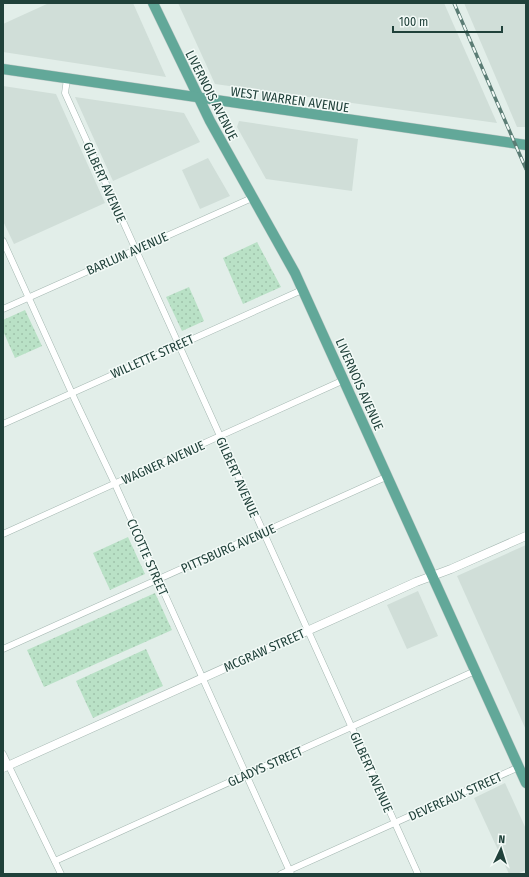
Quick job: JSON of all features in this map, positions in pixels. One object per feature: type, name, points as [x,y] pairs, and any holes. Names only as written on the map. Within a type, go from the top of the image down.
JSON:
[{"type":"main road","name":"LIVERNOIS AVENUE","points":[[153,3],[199,98],[302,290],[388,476],[526,783]]},
{"type":"main road","name":"WEST WARREN AVENUE","points":[[3,69],[526,145]]},
{"type":"street","name":"GILBERT AVENUE","points":[[67,79],[65,93],[418,874]]},
{"type":"street","name":"BARLUM AVENUE","points":[[3,309],[252,198]]},
{"type":"street","name":"CICOTTE STREET","points":[[3,241],[291,872]]},
{"type":"street","name":"WILLETTE STREET","points":[[3,424],[178,344],[302,290]]},
{"type":"street","name":"WAGNER AVENUE","points":[[3,534],[344,380]]},
{"type":"street","name":"PITTSBURG AVENUE","points":[[3,649],[388,476]]},
{"type":"street","name":"MCGRAW STREET","points":[[6,767],[416,582],[526,536]]},
{"type":"street","name":"GLADYS STREET","points":[[55,861],[475,671]]},
{"type":"street","points":[[3,754],[6,767],[61,874]]},
{"type":"street","name":"DEVEREAUX STREET","points":[[282,874],[291,872],[394,823],[519,767]]},
{"type":"shaded area","points":[[49,3],[133,3],[166,77],[3,52],[3,24]]},
{"type":"shaded area","points":[[178,3],[444,3],[497,123],[215,84]]},
{"type":"shaded area","points":[[464,3],[526,3],[526,127],[517,127]]},
{"type":"shaded area","points":[[3,86],[56,94],[105,203],[14,244],[3,221]]},
{"type":"shaded area","points":[[75,97],[184,113],[200,142],[113,181]]},
{"type":"shaded area","points":[[239,121],[358,139],[352,191],[266,179],[237,127]]},
{"type":"shaded area","points":[[208,158],[230,196],[200,209],[182,170]]},
{"type":"shaded area","points":[[526,545],[526,730],[457,576]]},
{"type":"shaded area","points":[[418,591],[438,636],[407,649],[387,605]]},
{"type":"shaded area","points":[[505,783],[526,829],[526,870],[517,874],[509,874],[474,798]]},
{"type":"green space","points":[[257,242],[281,287],[243,304],[223,258]]},
{"type":"green space","points":[[189,287],[204,321],[182,331],[166,297]]},
{"type":"green space","points":[[25,310],[42,346],[15,358],[3,331],[3,320]]},
{"type":"green space","points":[[128,537],[145,574],[110,590],[93,553]]},
{"type":"green space","points":[[155,593],[172,630],[44,687],[27,650]]},
{"type":"green space","points":[[146,649],[163,686],[93,718],[76,681]]},
{"type":"railway","points":[[454,3],[526,169]]}]
